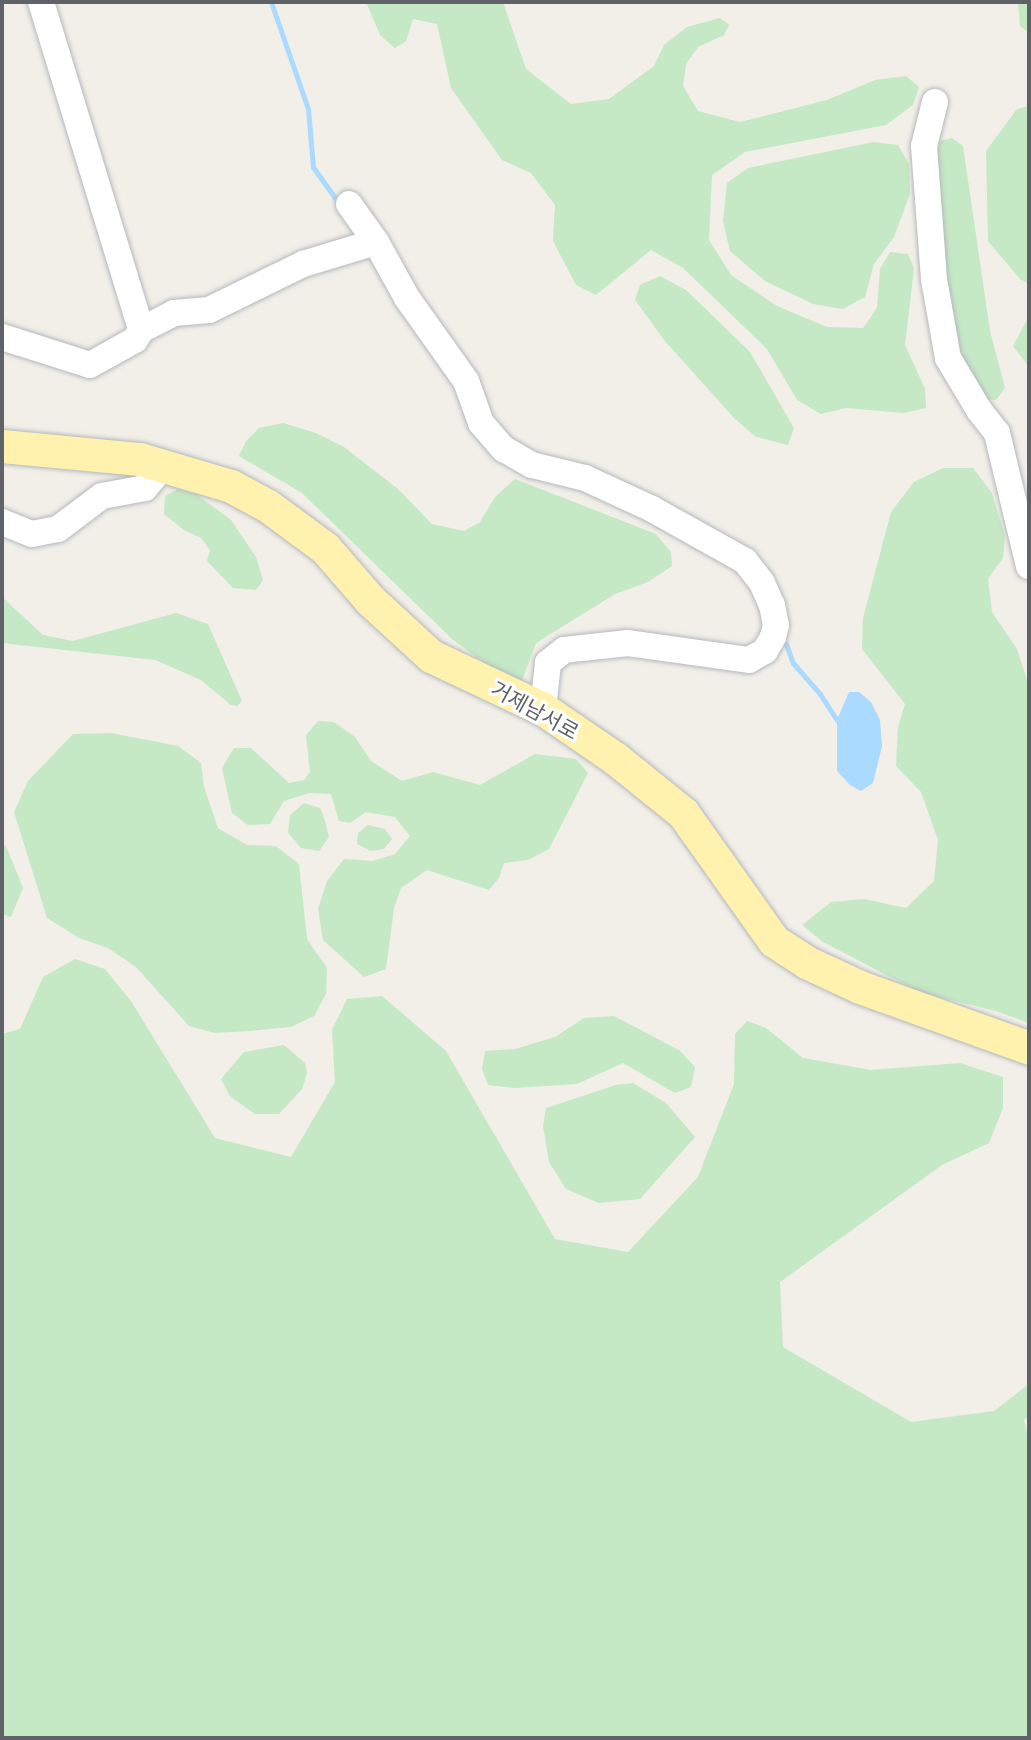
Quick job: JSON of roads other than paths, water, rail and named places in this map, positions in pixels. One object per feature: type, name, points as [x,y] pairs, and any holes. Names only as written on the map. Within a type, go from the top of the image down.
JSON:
[{"type":"main road","name":"거제남서로","points":[[2,446],[141,459],[231,486],[268,506],[325,548],[370,600],[431,656],[543,709],[616,759],[683,813],[774,941],[806,962],[860,987],[1029,1048]]},
{"type":"lane","points":[[41,2],[141,330]]},
{"type":"lane","points":[[935,102],[924,146],[933,279],[948,358],[979,410],[997,433],[1029,566]]},
{"type":"lane","points":[[349,204],[376,242],[407,298],[466,382],[481,423],[504,449],[532,465],[584,478],[652,509],[745,561],[762,583],[772,606],[776,625],[773,637],[765,651],[749,660],[628,643],[564,650],[548,663],[543,709]]},
{"type":"lane","points":[[2,337],[90,365],[135,341],[141,330],[174,313],[209,310],[303,264],[376,242]]},
{"type":"lane","points":[[2,522],[32,534],[58,529],[102,496],[145,488],[164,466]]},
{"type":"water","points":[[849,692],[859,692],[871,702],[880,720],[882,746],[873,783],[861,791],[850,785],[837,771],[837,720]]},
{"type":"waterway","points":[[271,2],[308,109],[313,167],[340,205]]},
{"type":"waterway","points":[[786,644],[793,663],[820,694],[837,720]]}]
